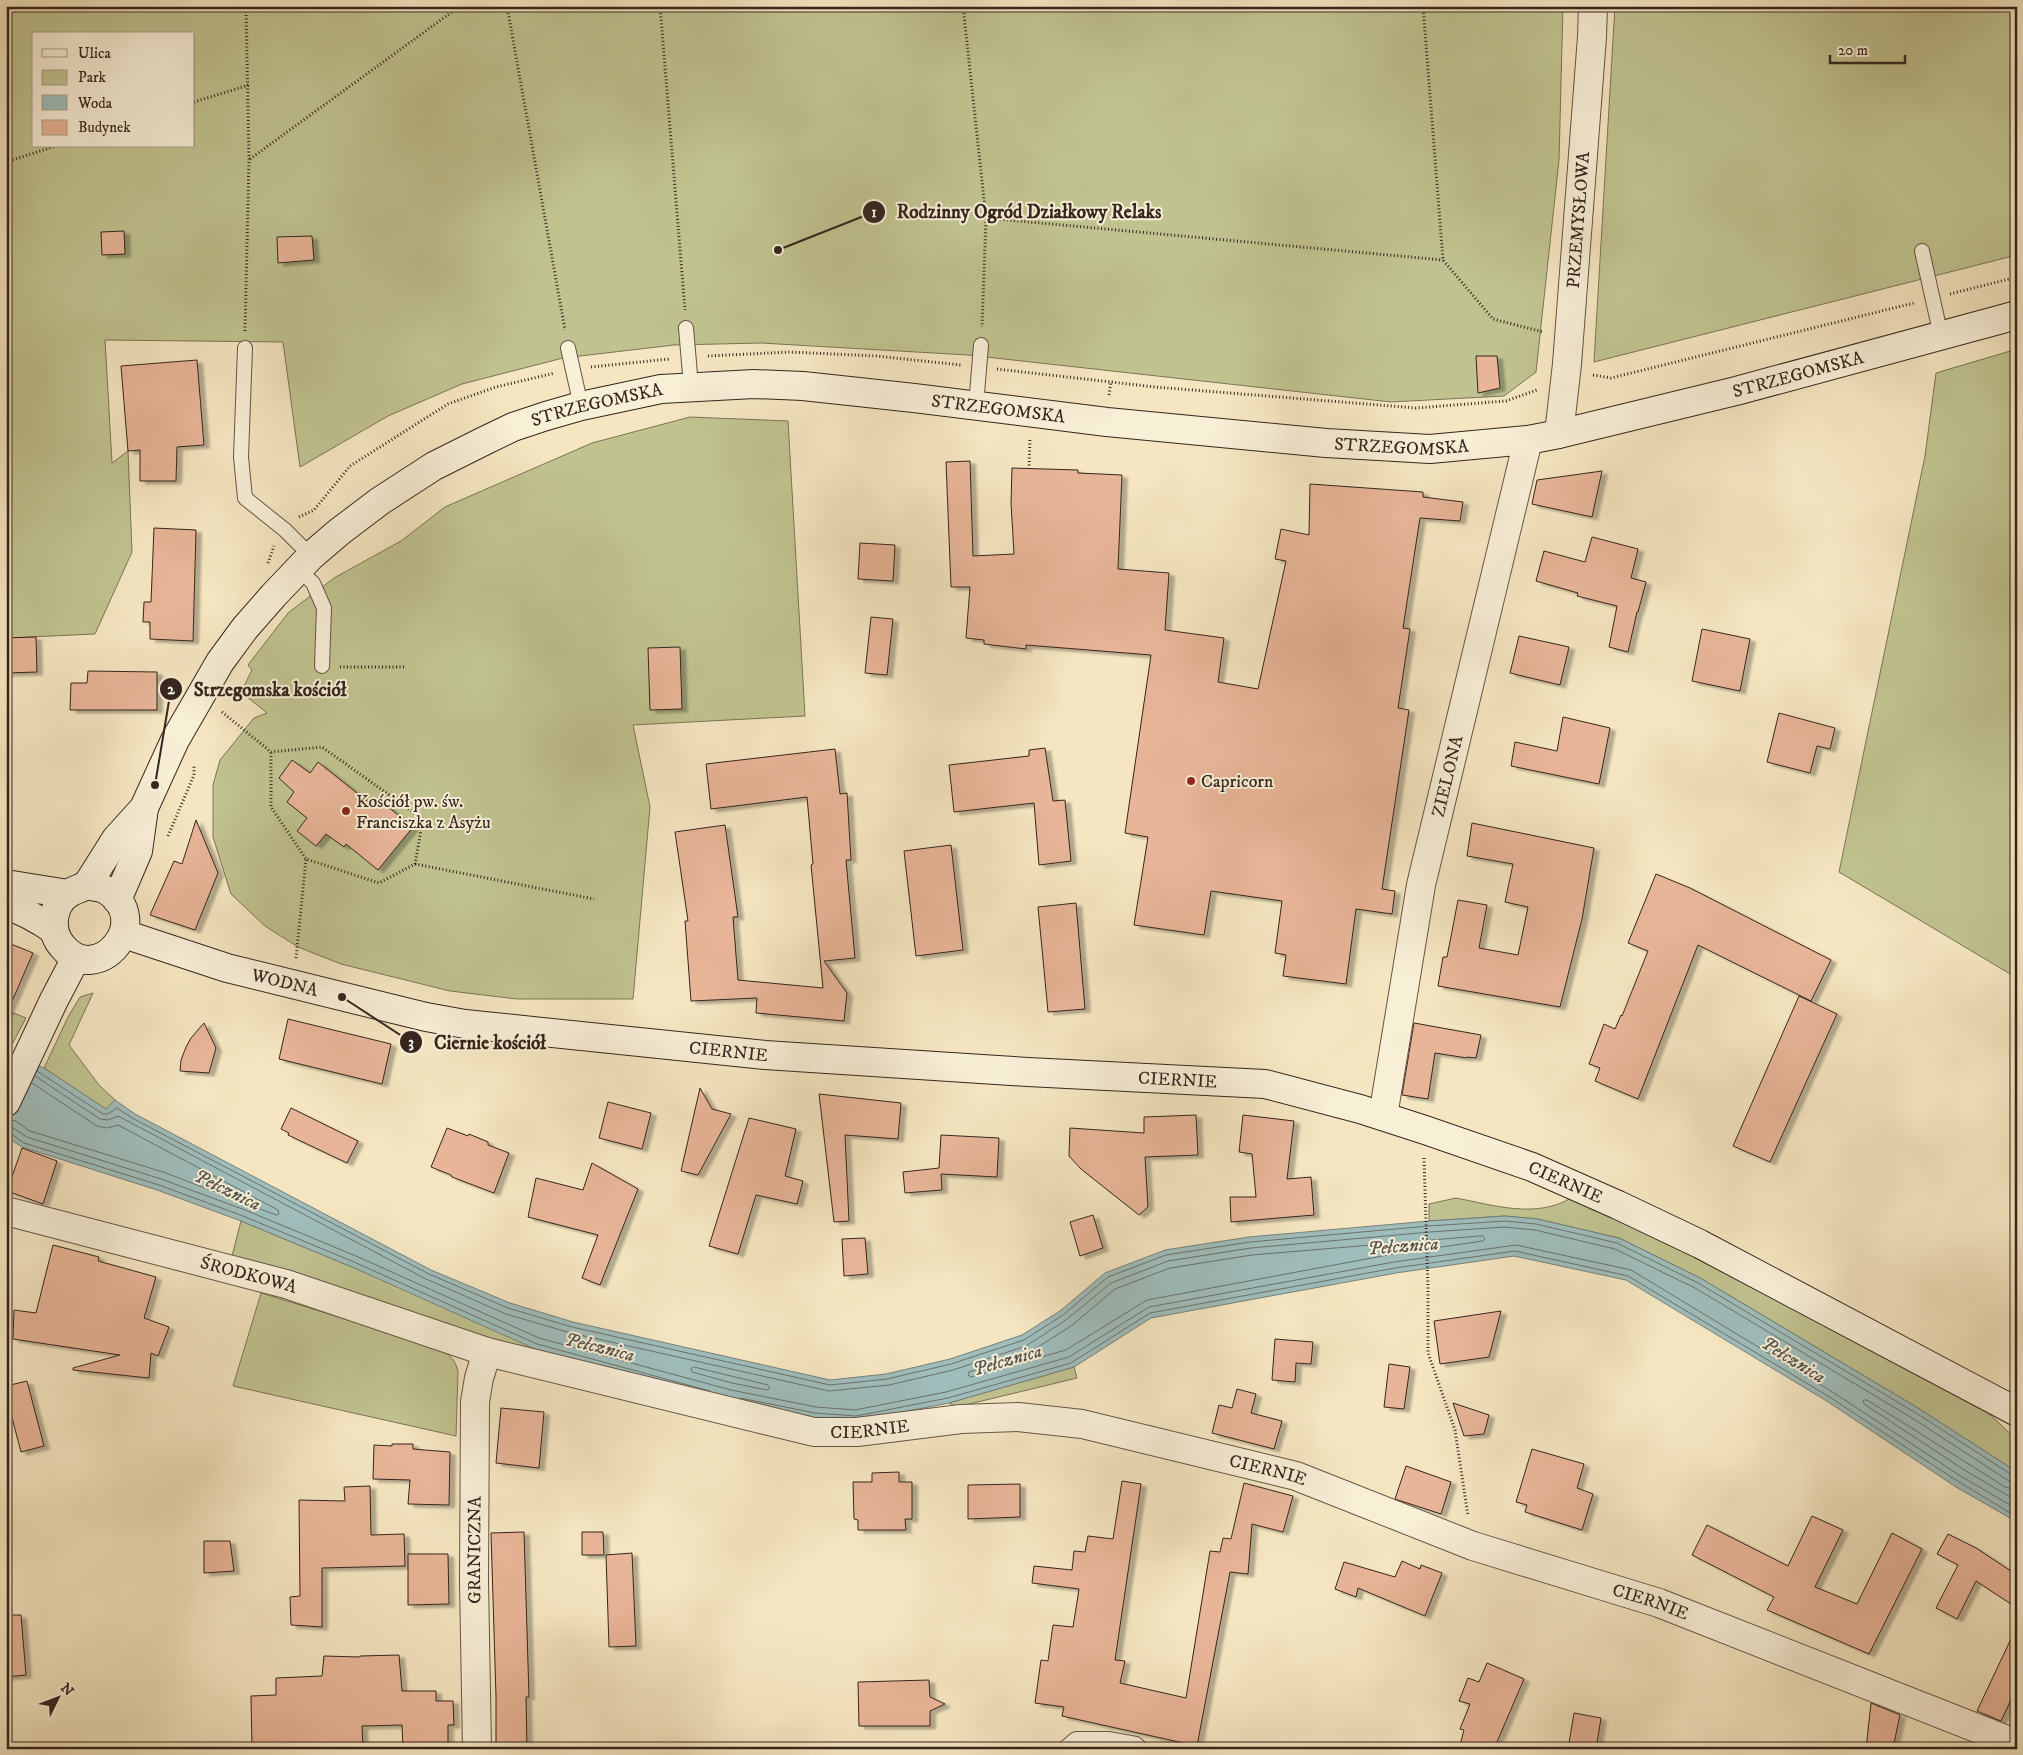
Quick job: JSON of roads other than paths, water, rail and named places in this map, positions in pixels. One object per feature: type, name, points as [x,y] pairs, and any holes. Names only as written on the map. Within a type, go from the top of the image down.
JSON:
[{"type":"street","name":"PRZEMYSŁOWA","points":[[1559,434],[1568,344],[1593,6]]},
{"type":"street","name":"STRZEGOMSKA","points":[[78,890],[116,839],[144,808],[176,740],[220,662],[245,628],[305,563],[339,532],[380,501],[434,466],[513,427],[581,406],[661,389],[691,386],[754,384],[803,386],[1107,422],[1326,443],[1430,449],[1528,440],[1559,434],[1736,391],[2017,315]]},
{"type":"street","name":"ZIELONA","points":[[1383,1116],[1421,885],[1528,440]]},
{"type":"street","name":"STRZEGOMSKA","points":[[117,900],[138,850],[144,808]]},
{"type":"street","points":[[6,886],[12,884],[78,890],[105,889],[117,900],[124,910],[125,921],[124,934],[117,946],[106,955],[92,959],[76,958],[64,949],[57,940],[53,920],[58,906],[78,890]]},
{"type":"street","points":[[6,905],[30,914],[54,930]]},
{"type":"street","name":"WODNA","points":[[124,934],[227,968],[292,985],[426,1017],[507,1029]]},
{"type":"street","points":[[6,1102],[76,958]]},
{"type":"street","name":"CIERNIE","points":[[507,1029],[765,1055],[1028,1072],[1265,1084],[1383,1116],[1425,1130],[1532,1167],[1618,1204],[1700,1244],[2017,1412]]},
{"type":"street","name":"ŚRODKOWA","points":[[6,1211],[286,1284],[487,1352]]},
{"type":"street","name":"CIERNIE","points":[[487,1352],[814,1432],[857,1432],[961,1419],[1018,1417],[1082,1424],[1296,1476],[1473,1546],[1659,1603],[2017,1744]]},
{"type":"street","name":"GRANICZNA","points":[[477,1749],[474,1582],[474,1402],[487,1352]]},
{"type":"lane","points":[[1922,251],[1941,336]]},
{"type":"lane","points":[[686,328],[691,386]]},
{"type":"lane","points":[[976,406],[981,345]]},
{"type":"lane","points":[[245,348],[241,457],[245,498],[285,530],[305,563],[324,608],[322,666]]},
{"type":"lane","points":[[568,348],[581,406]]},
{"type":"lane","points":[[1064,1749],[1076,1739],[1108,1739],[1136,1744],[1141,1749]]},
{"type":"water","name":"Pełcznica","points":[[6,1051],[44,1068],[106,1109],[115,1100],[135,1114],[431,1270],[510,1303],[573,1322],[830,1380],[886,1374],[950,1359],[1022,1335],[1060,1311],[1105,1273],[1165,1250],[1249,1237],[1505,1216],[1537,1219],[1619,1238],[1700,1278],[1918,1408],[2017,1472],[2017,1522],[1956,1487],[1825,1400],[1626,1280],[1514,1256],[1396,1273],[1151,1318],[1074,1367],[949,1403],[856,1421],[815,1418],[728,1401],[535,1349],[352,1267],[241,1221],[157,1190],[22,1147],[6,1137]]},
{"type":"place","name":"Rodzinny Ogród Działkowy Relaks","points":[[778,250]]},
{"type":"place","name":"Capricorn","points":[[1191,781]]},
{"type":"place","name":"Strzegomska kościół","points":[[155,785]]},
{"type":"place","name":"Kościół pw. św. Franciszka z Asyżu","points":[[346,811]]},
{"type":"place","name":"Ciernie kościół","points":[[342,997]]}]
